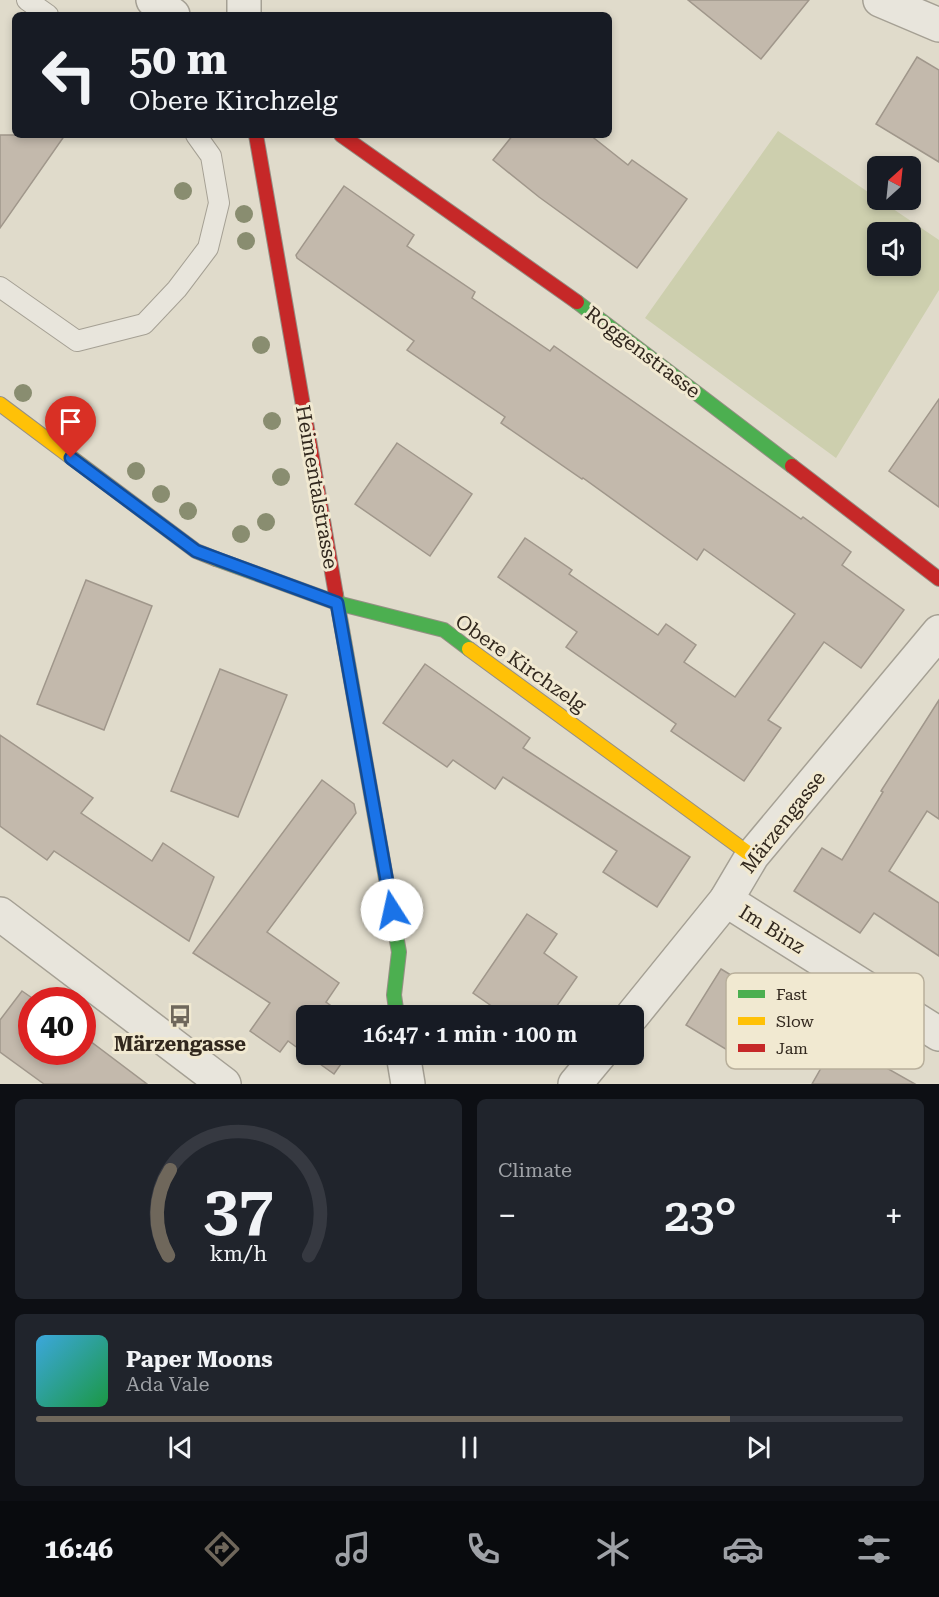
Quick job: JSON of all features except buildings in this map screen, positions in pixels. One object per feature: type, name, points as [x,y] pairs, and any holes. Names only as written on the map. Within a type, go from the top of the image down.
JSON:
[{"type":"street","points":[[153,0],[169,12]]},
{"type":"street","points":[[880,0],[939,25]]},
{"type":"street","name":"Heimentalstrasse","points":[[257,138],[399,952],[394,995],[395,1005]]},
{"type":"street","name":"Roggenstrasse","points":[[344,138],[568,295],[939,579]]},
{"type":"street","name":"Obere Kirchzelg","points":[[0,404],[196,551],[337,603],[444,630],[752,856]]},
{"type":"street","name":"Märzengasse","points":[[641,1005],[726,900],[752,856],[939,632]]},
{"type":"street","name":"Im Binz","points":[[726,900],[841,973]]},
{"type":"street","points":[[4,925],[224,1084]]},
{"type":"street","name":"Im Binz","points":[[924,1025],[939,1035]]},
{"type":"street","points":[[405,1065],[408,1084]]},
{"type":"street","points":[[575,1084],[591,1065]]},
{"type":"lane","points":[[27,0],[44,12]]},
{"type":"lane","points":[[0,287],[77,341],[144,324],[177,289],[208,248],[219,203],[211,156],[198,138]]},
{"type":"green space","points":[[778,131],[867,191],[867,210],[895,210],[912,222],[867,222],[867,276],[921,276],[921,228],[939,240],[939,290],[836,458],[645,318]]},
{"type":"traffic: fast","points":[[577,302],[792,466]]},
{"type":"traffic: fast","points":[[216,559],[337,603],[444,630],[469,649]]},
{"type":"traffic: fast","points":[[336,595],[399,952],[394,995],[395,1005]]},
{"type":"traffic: slow","points":[[0,404],[196,551],[216,559]]},
{"type":"traffic: slow","points":[[469,649],[752,856]]},
{"type":"traffic: jam","points":[[257,138],[336,595]]},
{"type":"traffic: jam","points":[[345,138],[577,302]]},
{"type":"traffic: jam","points":[[792,466],[939,579]]},
{"type":"place","name":"Märzengasse","points":[[180,1016]]},
{"type":"route","points":[[71,458],[196,551],[337,603],[392,910]]}]
